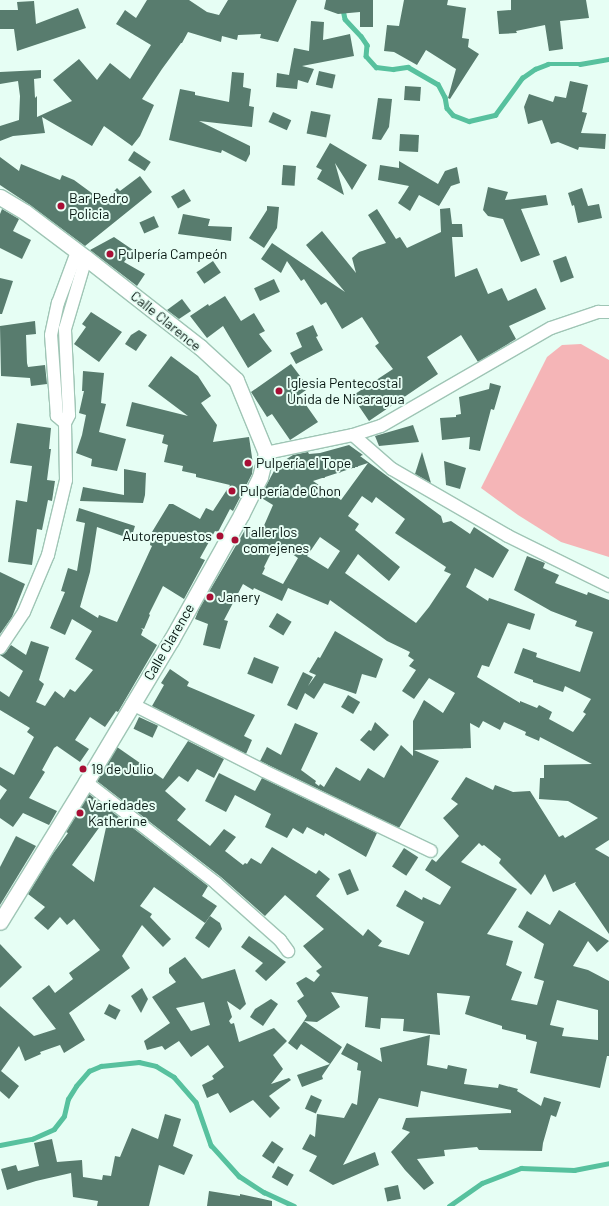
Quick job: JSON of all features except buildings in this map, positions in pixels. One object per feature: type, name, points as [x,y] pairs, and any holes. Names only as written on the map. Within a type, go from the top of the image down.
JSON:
[{"type":"street","name":"Calle Clarence","points":[[0,197],[26,212],[82,255],[200,347],[236,380],[266,452],[260,477],[241,515],[171,640],[0,922]]},
{"type":"street","points":[[0,648],[24,612],[48,555],[66,480],[65,423],[69,415],[66,330],[82,255]]},
{"type":"street","points":[[266,452],[353,435],[381,426],[551,328],[598,312],[609,312]]},
{"type":"street","points":[[353,435],[392,469],[508,536],[609,586]]},
{"type":"street","points":[[132,704],[264,771],[430,851]]},
{"type":"street","points":[[86,782],[216,883],[280,940],[288,951]]},
{"type":"shaded area","points":[[581,344],[609,360],[609,557],[561,542],[518,515],[481,488],[547,357],[562,345]]},
{"type":"waterway","points":[[341,0],[345,19],[361,36],[367,45],[366,56],[376,67],[393,69],[408,67],[438,84],[445,97],[447,108],[453,115],[469,121],[495,115],[522,78],[535,69],[548,64],[580,64],[609,59]]},
{"type":"waterway","points":[[0,1145],[32,1139],[54,1129],[64,1116],[68,1099],[76,1086],[89,1071],[101,1066],[139,1062],[156,1066],[174,1077],[196,1102],[211,1145],[239,1176],[264,1192],[294,1206]]},
{"type":"waterway","points":[[449,1206],[482,1183],[521,1168],[574,1170],[609,1163]]},
{"type":"place","name":"Bar Pedro Policia","points":[[61,206]]},
{"type":"place","name":"Pulpería Campeón","points":[[110,254]]},
{"type":"place","name":"Iglesia Pentecostal Unida de Nicaragua","points":[[279,391]]},
{"type":"place","name":"Pulpería el Tope","points":[[248,463]]},
{"type":"place","name":"Pulpería de Chon","points":[[232,491]]},
{"type":"place","name":"Autorepuestos","points":[[220,536]]},
{"type":"place","name":"Taller los comejenes","points":[[235,540]]},
{"type":"place","name":"Janery","points":[[210,597]]},
{"type":"place","name":"19 de Julio","points":[[83,769]]},
{"type":"place","name":"Variedades Katherine","points":[[80,813]]}]
